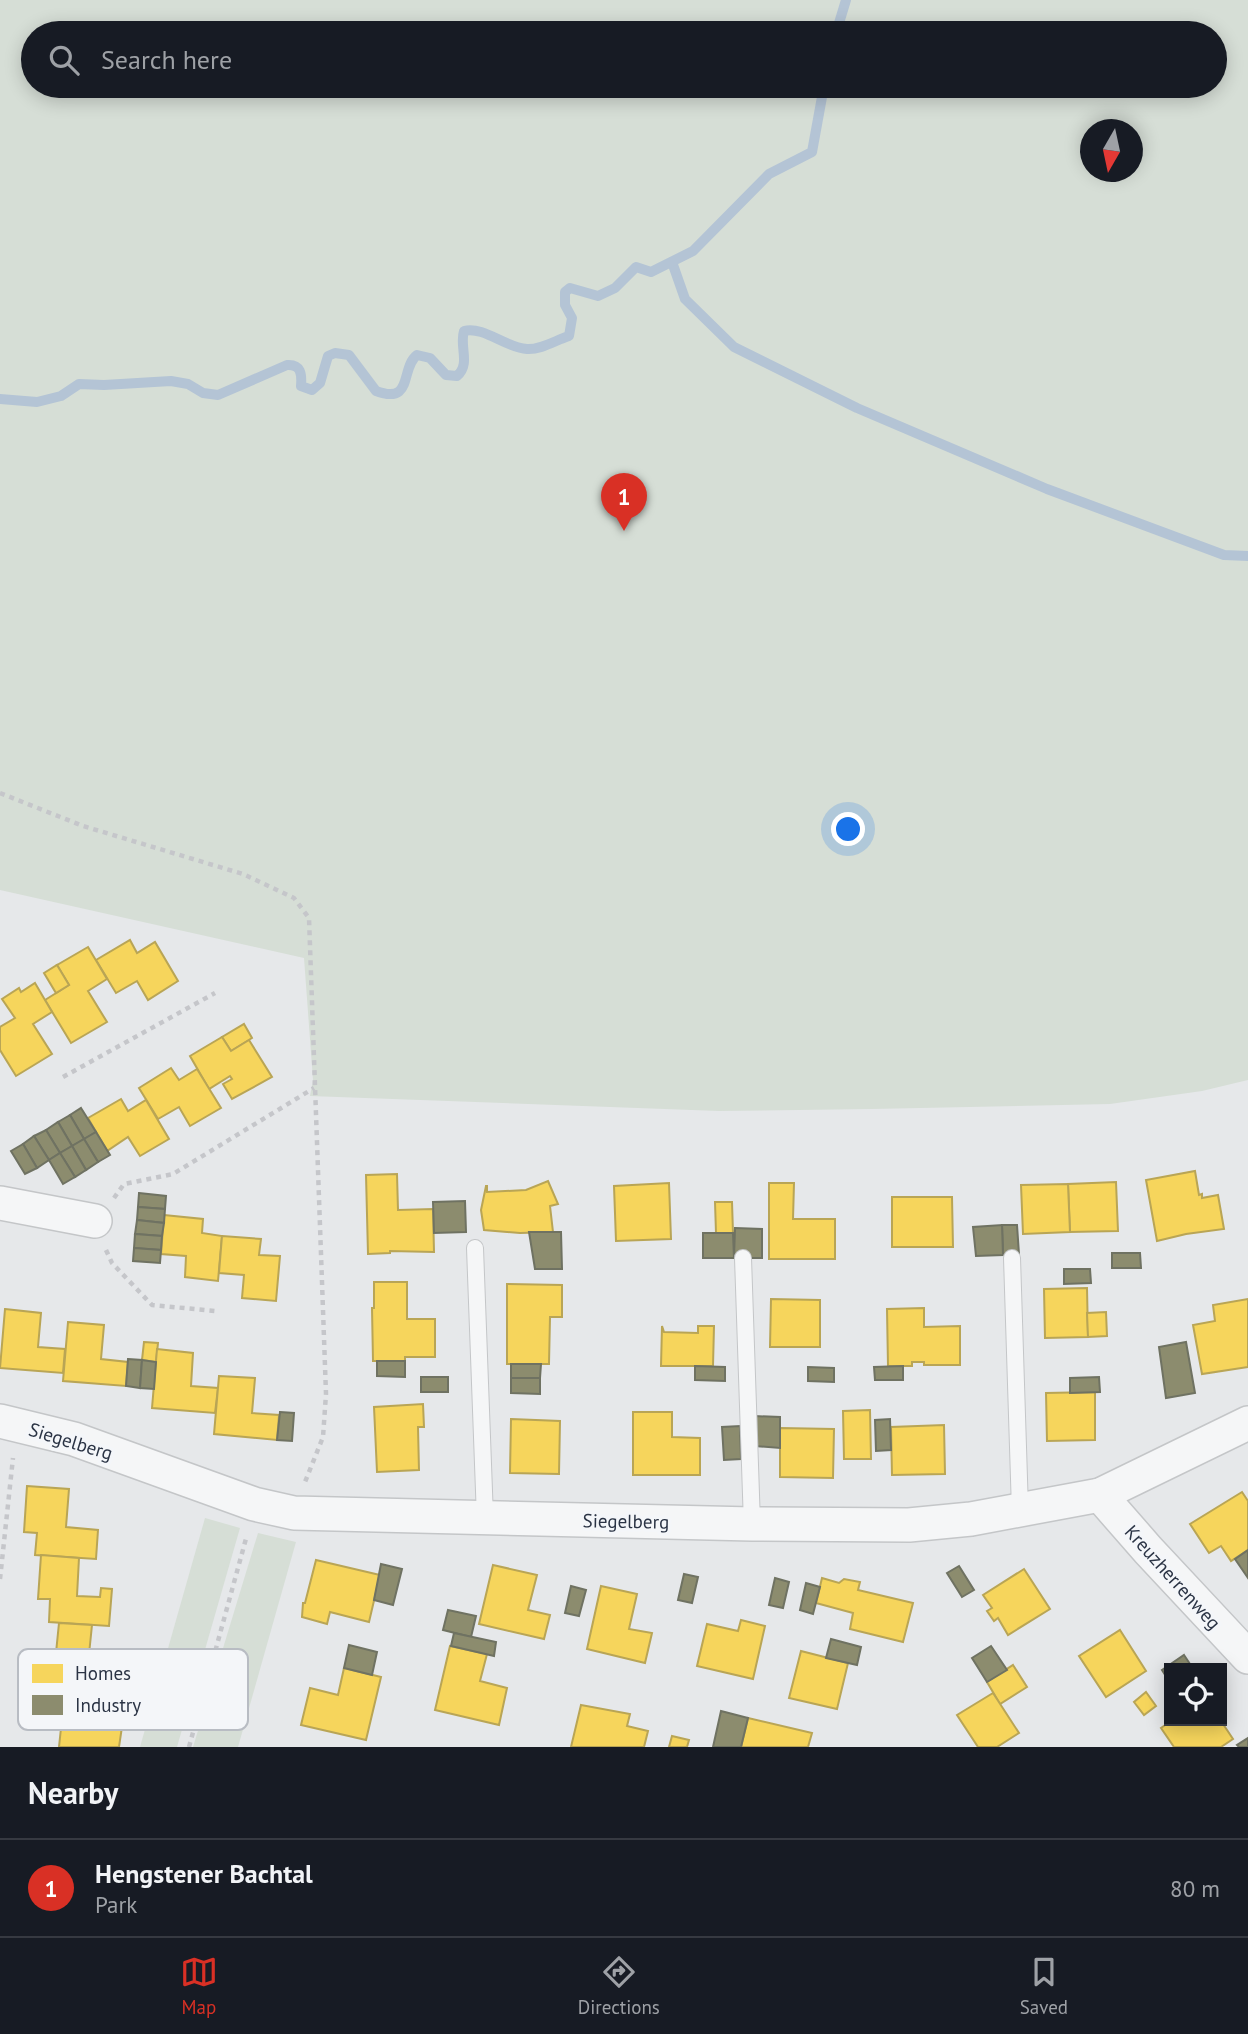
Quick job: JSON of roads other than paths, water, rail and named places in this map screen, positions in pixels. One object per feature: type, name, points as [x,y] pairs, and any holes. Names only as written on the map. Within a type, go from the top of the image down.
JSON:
[{"type":"street","points":[[0,1203],[94,1221]]},
{"type":"street","name":"Siegelberg","points":[[0,1421],[74,1439],[254,1504],[293,1513],[909,1525],[971,1519],[1100,1495],[1248,1423]]},
{"type":"street","name":"Kreuzherrenweg","points":[[1100,1495],[1248,1657]]},
{"type":"lane","points":[[475,1248],[485,1518]]},
{"type":"lane","points":[[743,1258],[752,1524]]},
{"type":"lane","points":[[1012,1258],[1020,1510]]},
{"type":"waterway","points":[[840,21],[846,0]]},
{"type":"waterway","points":[[0,399],[37,402],[61,396],[79,384],[171,381],[188,384],[203,393],[218,395],[287,365],[298,368],[301,386],[312,390],[320,383],[328,356],[335,353],[349,355],[376,391],[388,394],[401,389],[417,355],[430,358],[446,375],[457,376],[464,360],[464,331],[487,334],[519,348],[538,348],[569,336],[572,318],[565,305],[565,292],[570,288],[598,296],[615,288],[636,267],[651,272],[693,251],[769,174],[812,152],[822,98]]},
{"type":"waterway","points":[[672,262],[685,299],[734,347],[857,408],[1047,489],[1224,555],[1248,556]]},
{"type":"place","name":"Hengstener Bachtal","points":[[624,531]]}]
